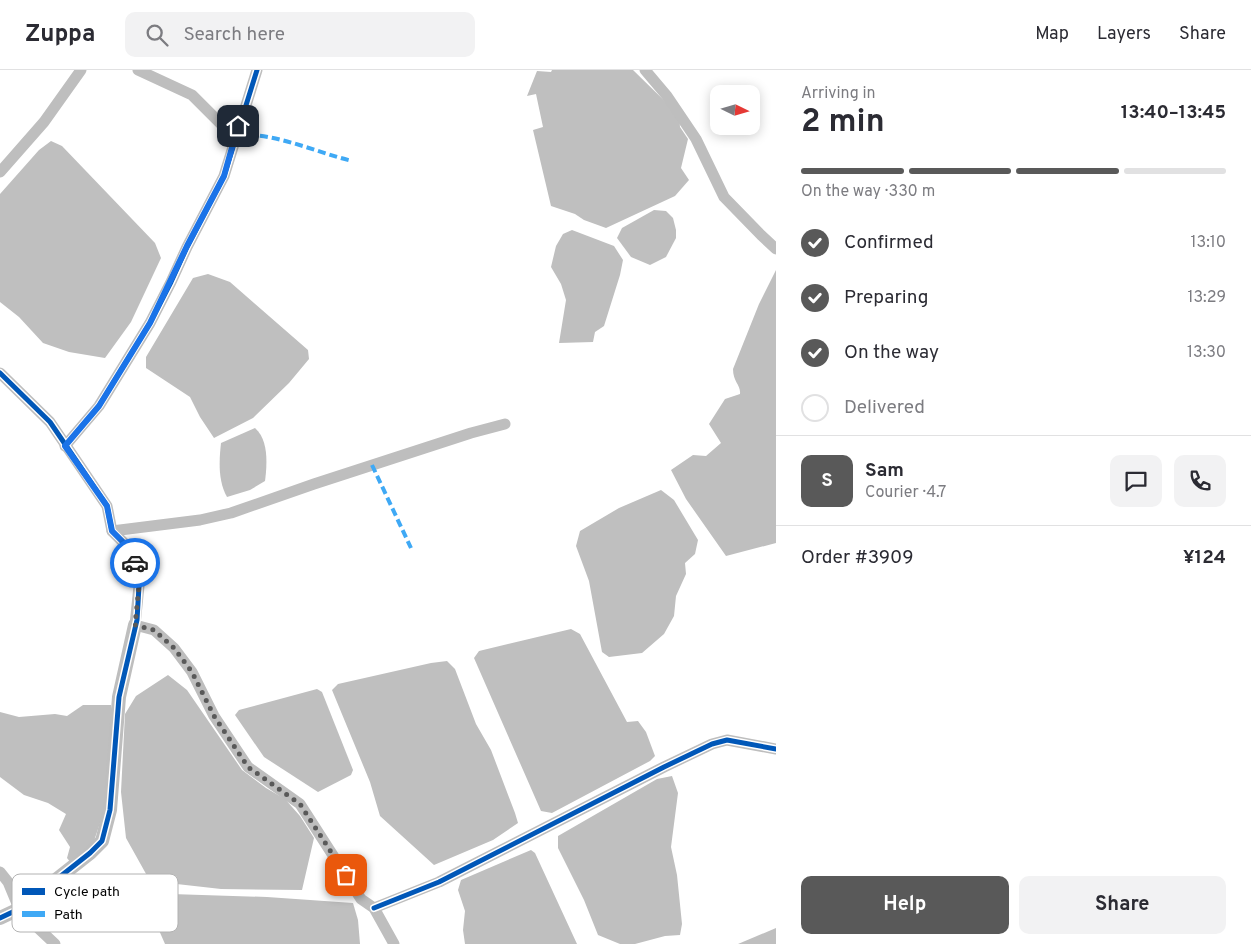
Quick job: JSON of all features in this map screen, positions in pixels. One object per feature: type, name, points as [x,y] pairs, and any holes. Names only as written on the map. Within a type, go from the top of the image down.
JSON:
[{"type":"street","points":[[0,172],[44,122],[81,70]]},
{"type":"street","points":[[138,70],[192,96],[227,130],[236,135]]},
{"type":"street","points":[[65,446],[99,406],[150,323],[187,246],[224,176],[257,70]]},
{"type":"street","points":[[645,70],[667,96],[696,139],[724,197],[776,249]]},
{"type":"street","points":[[0,373],[50,422],[107,506],[112,531],[133,552],[139,586],[135,625],[119,697],[110,810],[102,841],[63,874]]},
{"type":"street","points":[[112,531],[200,520],[231,513],[471,433],[505,424]]},
{"type":"street","points":[[135,625],[154,630],[174,648],[192,672],[214,716],[248,767],[300,804],[360,899],[374,908],[394,944]]},
{"type":"street","points":[[374,908],[439,882],[712,744],[727,740],[776,749]]},
{"type":"street","points":[[0,872],[8,882],[12,892]]},
{"type":"street","points":[[0,918],[12,912]]},
{"type":"street","points":[[43,932],[56,944]]},
{"type":"shaded area","points":[[552,70],[633,70],[679,115],[680,127],[688,139],[681,168],[689,180],[675,196],[606,228],[551,206],[533,130],[543,127],[536,94],[527,96],[537,71],[551,72]]},
{"type":"shaded area","points":[[51,141],[62,146],[155,243],[161,258],[131,322],[105,358],[69,352],[43,343],[19,317],[0,302],[0,194],[39,150]]},
{"type":"shaded area","points":[[654,210],[666,211],[673,218],[676,238],[666,257],[650,265],[631,257],[617,238],[622,228]]},
{"type":"shaded area","points":[[572,230],[614,246],[623,260],[604,326],[595,332],[593,342],[559,343],[566,300],[561,284],[551,267],[556,246],[563,234]]},
{"type":"shaded area","points":[[776,270],[776,543],[726,556],[686,499],[671,470],[693,455],[706,456],[721,443],[709,424],[725,399],[740,394],[733,369],[759,304]]},
{"type":"shaded area","points":[[208,274],[230,282],[308,350],[309,359],[289,383],[253,418],[214,438],[190,397],[146,368],[146,357],[193,278]]},
{"type":"shaded area","points":[[255,428],[260,433],[265,446],[265,481],[250,490],[227,497],[221,478],[221,443]]},
{"type":"shaded area","points":[[661,490],[674,500],[698,540],[695,554],[685,563],[686,574],[676,596],[674,616],[664,634],[642,653],[609,657],[602,652],[589,581],[576,546],[580,531],[619,508]]},
{"type":"shaded area","points":[[571,629],[580,634],[627,722],[638,721],[646,732],[655,756],[650,761],[552,813],[541,811],[474,658],[479,651]]},
{"type":"shaded area","points":[[447,661],[455,669],[476,724],[491,750],[518,823],[493,840],[434,865],[380,816],[370,782],[332,690],[338,684]]},
{"type":"shaded area","points":[[168,675],[187,690],[242,770],[266,788],[285,799],[300,816],[314,838],[302,890],[221,889],[178,884],[178,874],[146,874],[126,838],[121,792],[125,714],[136,696]]},
{"type":"shaded area","points":[[317,689],[322,692],[353,770],[351,775],[318,792],[264,757],[235,715],[239,710]]},
{"type":"shaded area","points":[[83,705],[111,705],[112,718],[104,811],[94,841],[71,863],[67,858],[70,847],[59,830],[66,814],[48,803],[24,795],[0,777],[0,712],[19,717],[55,714],[67,716]]},
{"type":"shaded area","points":[[672,776],[678,793],[671,847],[677,875],[682,924],[680,935],[665,936],[635,944],[620,944],[598,935],[584,900],[558,848],[558,836],[657,779]]},
{"type":"shaded area","points":[[531,850],[535,853],[577,944],[465,944],[463,930],[465,911],[458,890],[461,880]]},
{"type":"shaded area","points":[[178,894],[267,897],[353,903],[358,920],[360,944],[165,944],[160,932],[178,932]]},
{"type":"shaded area","points":[[776,928],[776,944],[738,944]]},
{"type":"marked path","points":[[236,135],[250,135],[280,140],[352,161]]},
{"type":"marked path","points":[[372,465],[411,548]]},
{"type":"cycle path","points":[[65,446],[99,406],[150,323],[171,282],[224,176],[257,70]]},
{"type":"cycle path","points":[[0,373],[50,422],[107,506],[112,531],[133,552],[139,586],[137,620],[119,697],[110,810],[102,841],[63,874]]},
{"type":"cycle path","points":[[374,908],[439,882],[712,744],[727,740],[776,749]]},
{"type":"cycle path","points":[[0,918],[12,912]]},
{"type":"way so far","points":[[135,563],[139,586],[135,625],[154,630],[174,648],[192,672],[214,716],[248,767],[300,804],[346,875]]},
{"type":"route","points":[[135,563],[133,552],[112,531],[107,506],[65,446],[99,406],[150,323],[187,246],[224,176],[238,126]]}]
